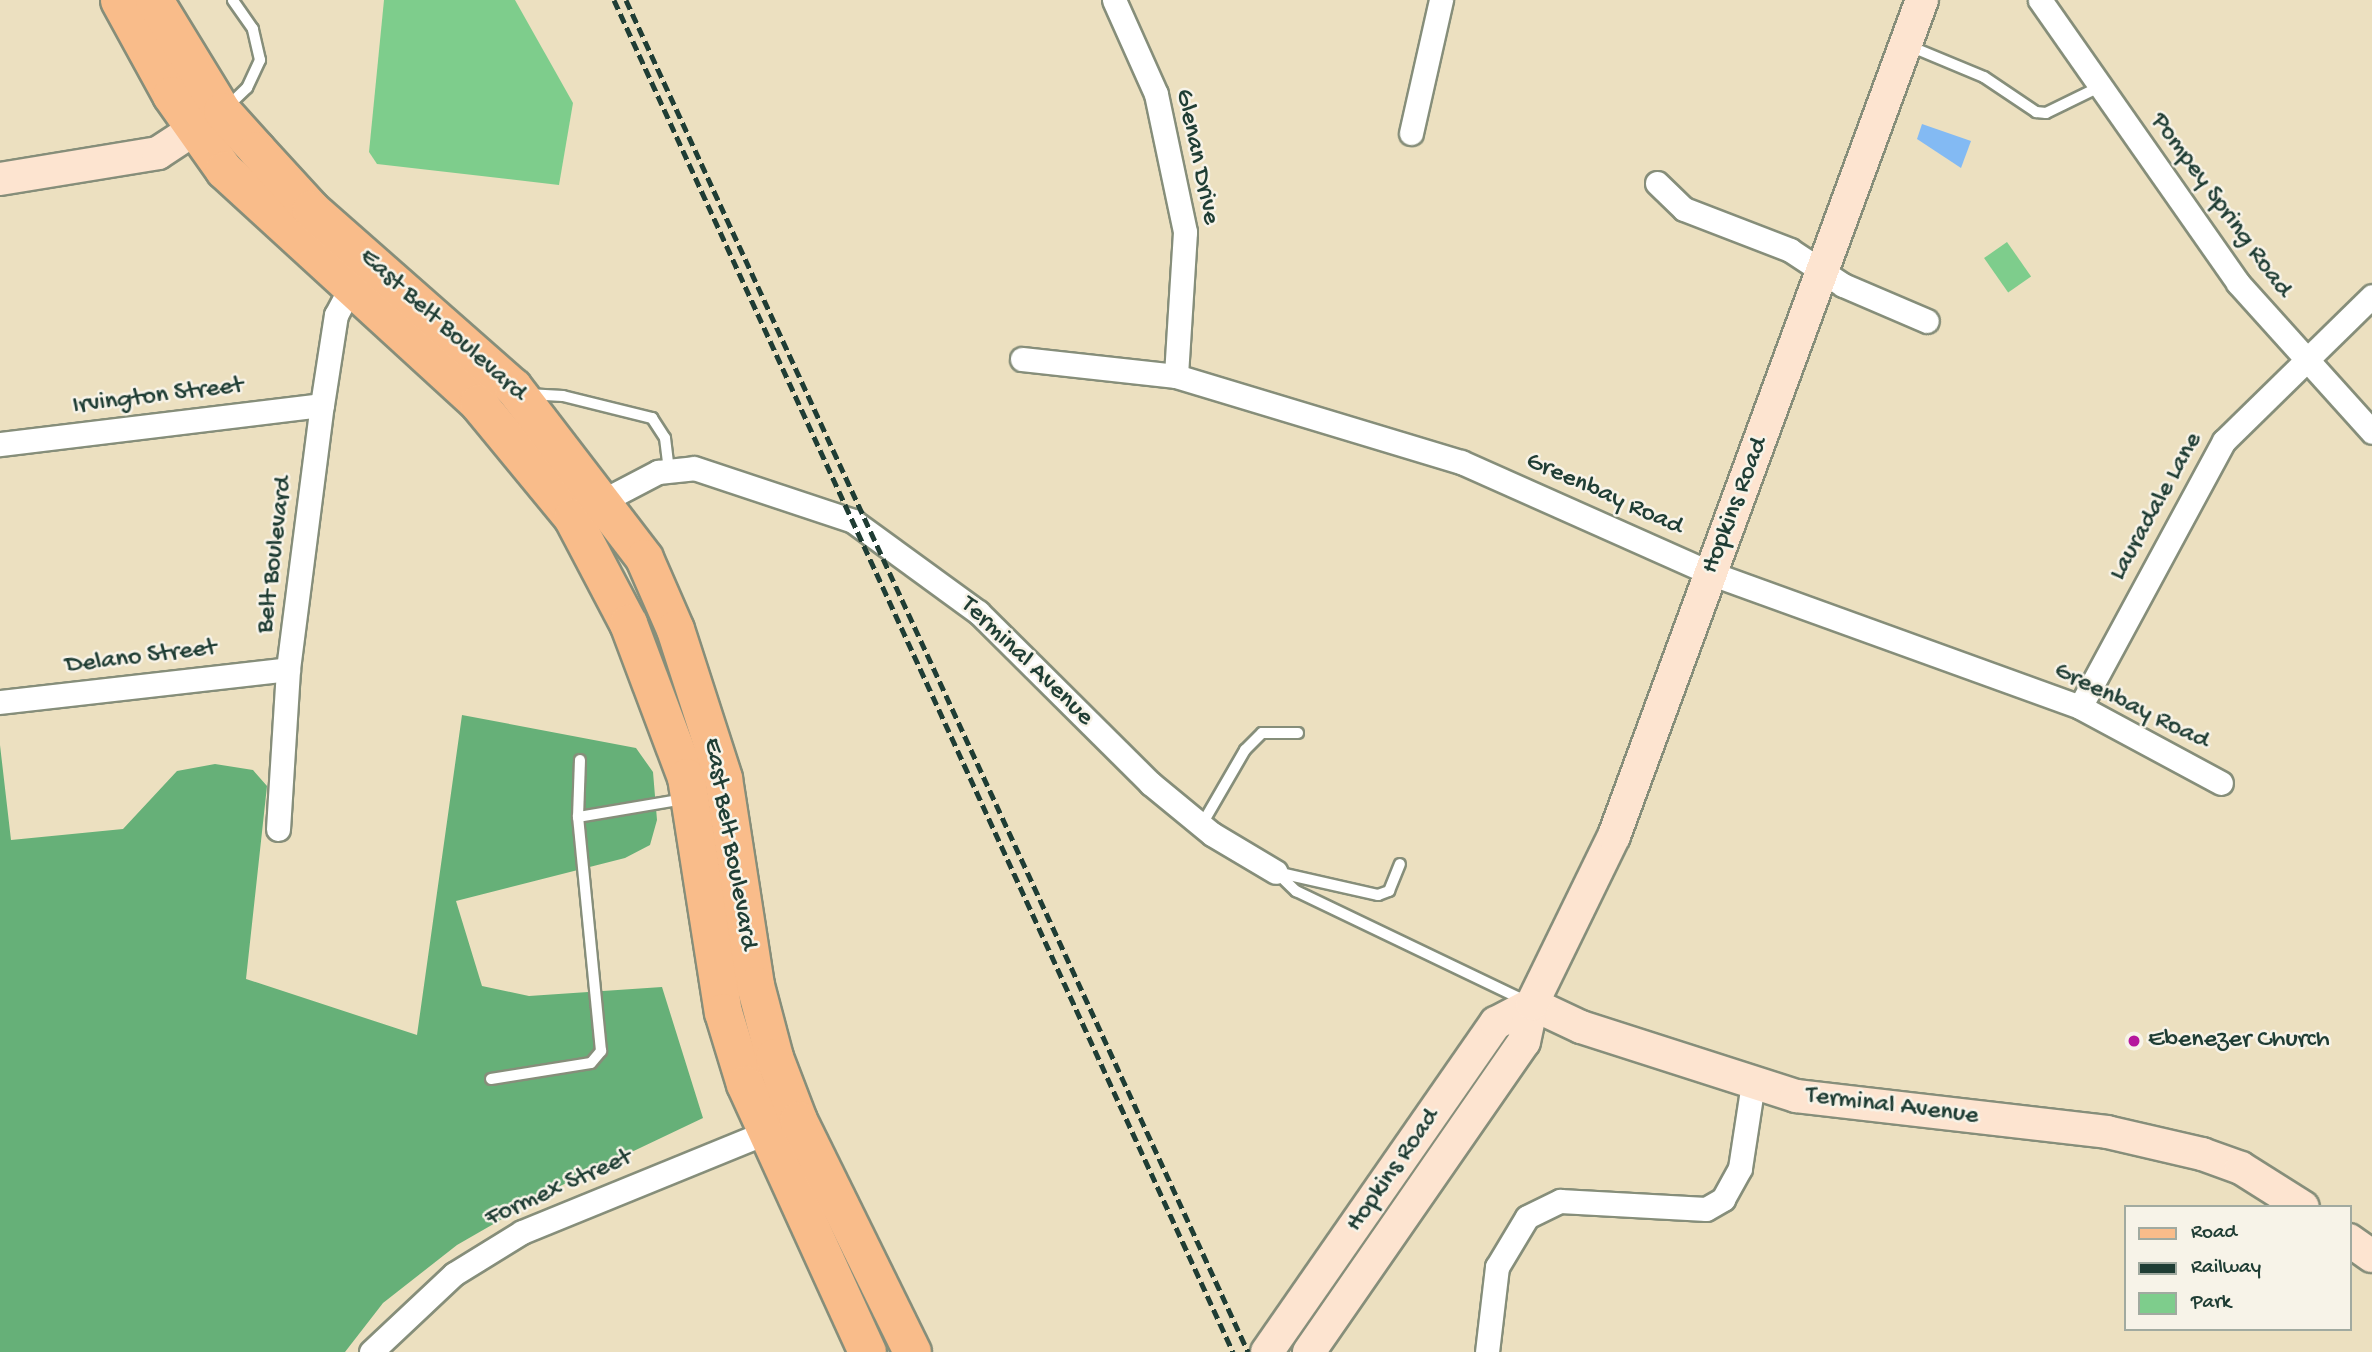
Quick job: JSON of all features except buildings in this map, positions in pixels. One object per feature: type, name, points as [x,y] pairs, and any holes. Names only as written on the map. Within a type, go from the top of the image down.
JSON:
[{"type":"main road","name":"East Belt Boulevard","points":[[119,0],[209,121],[520,394],[605,500],[644,558],[696,689],[723,778],[755,985],[798,1120],[912,1352]]},
{"type":"main road","name":"East Belt Boulevard","points":[[154,0],[209,121],[260,209],[478,403],[572,517],[650,674],[690,798],[723,1012],[763,1134],[867,1352]]},
{"type":"main road","name":"Hopkins Road","points":[[1312,1349],[1524,1042],[1532,1004],[1614,836],[1922,0]]},
{"type":"main road","points":[[0,179],[132,160],[209,121]]},
{"type":"main road","name":"Hopkins Road","points":[[1267,1352],[1496,1023],[1532,1004]]},
{"type":"main road","name":"Terminal Avenue","points":[[1532,1004],[1581,1027],[1796,1096],[2144,1139],[2241,1168],[2300,1205]]},
{"type":"main road","points":[[2351,1241],[2372,1256]]},
{"type":"street","name":"Glenan Drive","points":[[1114,0],[1156,94],[1185,232],[1176,376]]},
{"type":"street","points":[[1411,133],[1441,0]]},
{"type":"street","name":"Pompey Spring Road","points":[[2040,0],[2174,197],[2304,363],[2372,432]]},
{"type":"street","points":[[1657,183],[1684,209],[1790,250],[1823,270],[1927,321]]},
{"type":"street","name":"Belt Boulevard","points":[[278,829],[288,669],[322,405],[336,315],[349,291]]},
{"type":"street","name":"Lauradale Lane","points":[[2080,707],[2224,441],[2372,296]]},
{"type":"street","name":"Greenbay Road","points":[[1022,359],[1176,376],[1461,462],[1710,573],[2080,707],[2221,783]]},
{"type":"street","name":"Irvington Street","points":[[0,444],[322,405]]},
{"type":"street","name":"Terminal Avenue","points":[[572,517],[669,471],[732,476],[888,540],[978,612],[1201,826],[1276,872]]},
{"type":"street","name":"Delano Street","points":[[0,702],[288,669]]},
{"type":"street","points":[[1487,1352],[1497,1267],[1527,1217],[1560,1201],[1706,1209],[1723,1199],[1740,1168],[1753,1083]]},
{"type":"street","name":"Formex Street","points":[[371,1352],[454,1274],[522,1232],[798,1120]]},
{"type":"lane","points":[[209,121],[247,88],[260,60],[253,29],[233,0]]},
{"type":"lane","points":[[1906,45],[1984,78],[2036,112],[2046,113],[2101,86]]},
{"type":"lane","points":[[520,394],[563,396],[652,418],[665,438],[669,471]]},
{"type":"lane","points":[[1201,826],[1245,750],[1262,733],[1298,733]]},
{"type":"lane","points":[[491,1079],[591,1063],[601,1051],[578,817],[580,760]]},
{"type":"lane","points":[[578,817],[690,798]]},
{"type":"lane","points":[[1276,872],[1378,895],[1389,891],[1400,864]]},
{"type":"lane","name":"Terminal Avenue","points":[[1276,872],[1296,891],[1446,968],[1532,1004]]},
{"type":"green space","points":[[384,0],[515,0],[573,103],[559,185],[377,164],[369,152]]},
{"type":"green space","points":[[2007,242],[2031,276],[2008,292],[1984,258]]},
{"type":"green space","points":[[462,715],[636,748],[653,772],[657,820],[650,845],[625,858],[456,901],[482,986],[529,996],[662,987],[703,1118],[558,1187],[457,1245],[383,1303],[345,1352],[0,1352],[0,745],[11,840],[123,829],[177,771],[215,764],[253,770],[267,786],[246,979],[417,1035]]},
{"type":"water","points":[[1922,124],[1971,141],[1961,168],[1917,139]]},
{"type":"railway","points":[[614,0],[1233,1352]]},
{"type":"railway","points":[[626,0],[1248,1352]]},
{"type":"place","name":"Ebenezer Church","points":[[2134,1041]]}]
